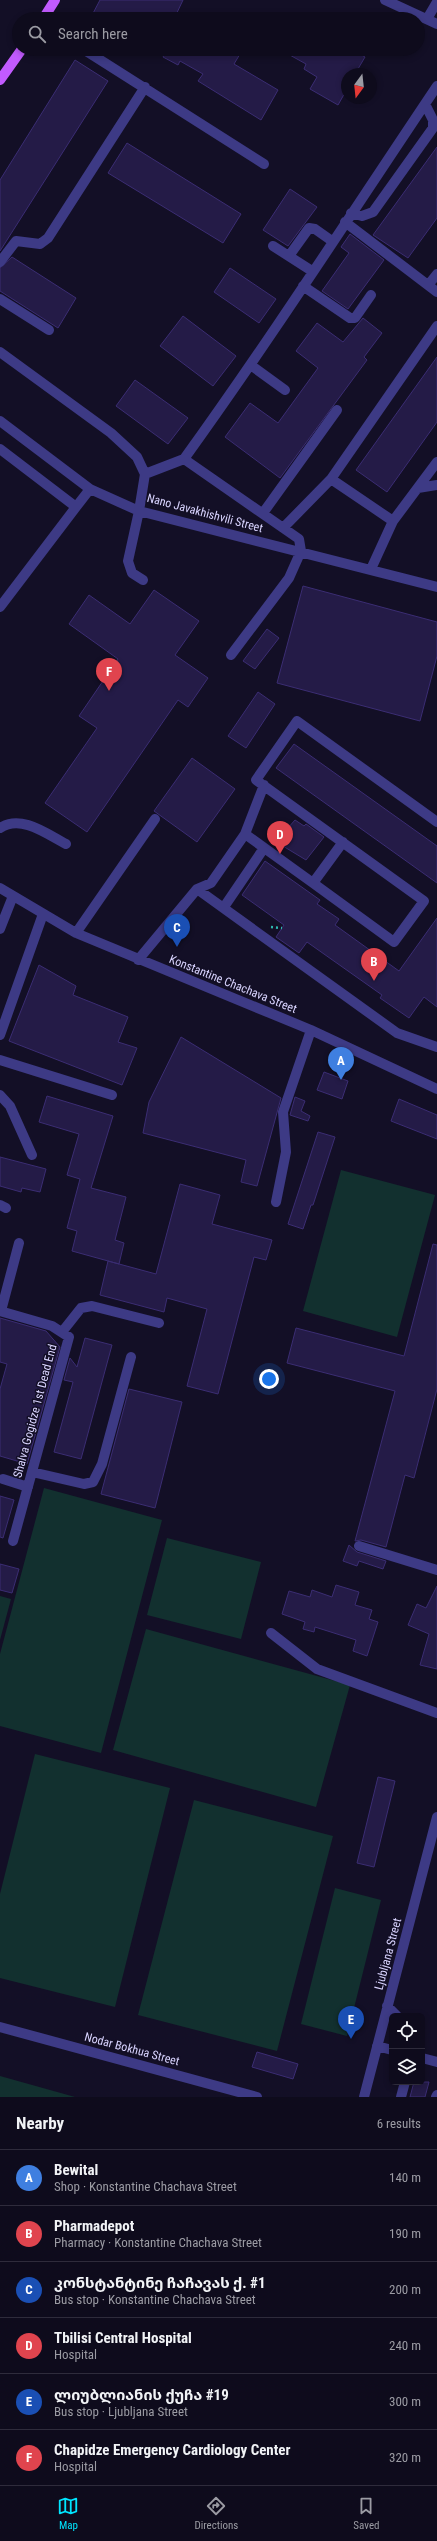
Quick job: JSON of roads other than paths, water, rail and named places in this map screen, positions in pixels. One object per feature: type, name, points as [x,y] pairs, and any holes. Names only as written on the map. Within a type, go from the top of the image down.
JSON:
[{"type":"main road","points":[[47,12],[55,0]]},
{"type":"main road","points":[[0,80],[17,56]]},
{"type":"street","points":[[385,0],[412,12]]},
{"type":"street","points":[[437,2],[427,19],[437,24]]},
{"type":"street","points":[[94,56],[264,164]]},
{"type":"street","points":[[145,474],[184,459],[252,366],[312,271],[437,86]]},
{"type":"street","points":[[0,262],[16,241],[40,244],[48,238],[144,87]]},
{"type":"street","points":[[351,213],[362,216],[373,212],[433,128],[433,120],[425,104]]},
{"type":"street","points":[[345,222],[429,284],[437,292]]},
{"type":"street","points":[[289,256],[309,228],[315,228],[332,241]]},
{"type":"street","points":[[273,246],[312,271]]},
{"type":"street","points":[[429,284],[437,274]]},
{"type":"street","points":[[303,286],[350,318],[355,318],[371,295]]},
{"type":"street","points":[[0,299],[49,330]]},
{"type":"street","points":[[283,528],[330,479],[437,326]]},
{"type":"street","name":"Nano Javakhishvili Street","points":[[0,352],[124,445],[137,457],[145,474],[139,511],[301,551],[437,587]]},
{"type":"street","points":[[252,366],[285,390]]},
{"type":"street","points":[[263,514],[337,410]]},
{"type":"street","points":[[0,421],[90,490],[139,511],[128,561],[132,573],[143,580]]},
{"type":"street","points":[[0,449],[76,507]]},
{"type":"street","points":[[184,459],[299,539],[301,551],[289,578],[231,655]]},
{"type":"street","points":[[371,569],[393,521],[437,462]]},
{"type":"street","points":[[330,479],[393,521]]},
{"type":"street","points":[[418,488],[437,485]]},
{"type":"street","points":[[0,607],[90,490]]},
{"type":"street","points":[[245,834],[394,942],[424,901],[256,780],[296,721],[437,822]]},
{"type":"street","points":[[138,960],[197,889],[211,883],[245,834],[264,786]]},
{"type":"street","points":[[76,933],[155,819]]},
{"type":"street","points":[[0,828],[17,822],[28,825],[66,844]]},
{"type":"street","points":[[313,883],[343,842]]},
{"type":"street","points":[[224,907],[264,848]]},
{"type":"street","name":"Konstantine Chachava Street","points":[[0,888],[76,933],[138,960],[311,1030],[437,1089]]},
{"type":"street","points":[[197,889],[397,1033],[437,1048]]},
{"type":"street","points":[[0,929],[13,896]]},
{"type":"street","points":[[0,1035],[43,914]]},
{"type":"street","points":[[276,1202],[286,1152],[283,1112],[311,1030]]},
{"type":"street","points":[[0,1060],[112,1095]]},
{"type":"street","points":[[0,1095],[10,1106],[32,1155]]},
{"type":"street","points":[[1,1311],[19,1243]]},
{"type":"street","points":[[62,1332],[81,1308],[92,1306],[159,1324]]},
{"type":"street","name":"Shalva Gogidze 1st Dead End","points":[[1,1311],[52,1326],[69,1337],[13,1541]]},
{"type":"street","points":[[32,1472],[84,1484],[93,1482],[102,1464],[131,1357]]},
{"type":"street","points":[[3,1479],[28,1486]]},
{"type":"street","points":[[359,1546],[437,1570]]},
{"type":"street","points":[[271,1632],[317,1669],[437,1713]]},
{"type":"street","name":"Ljubljana Street","points":[[364,2097],[437,1817]]},
{"type":"street","points":[[387,2006],[394,2013]]},
{"type":"street","name":"Nodar Bokhua Street","points":[[0,2027],[258,2097]]},
{"type":"street","points":[[377,2046],[389,2049]]},
{"type":"street","points":[[425,2059],[437,2062]]},
{"type":"street","points":[[401,2097],[404,2085]]},
{"type":"place","name":"Chapidze Emergency Cardiology Center","points":[[109,691]]},
{"type":"place","name":"Tbilisi Central Hospital","points":[[280,854]]},
{"type":"place","name":"კონსტანტინე ჩაჩავას ქ. #1","points":[[177,947]]},
{"type":"place","name":"Pharmadepot","points":[[374,981]]},
{"type":"place","name":"Bewital","points":[[341,1080]]},
{"type":"place","name":"ლიუბლიანის ქუჩა #19","points":[[351,2039]]}]
